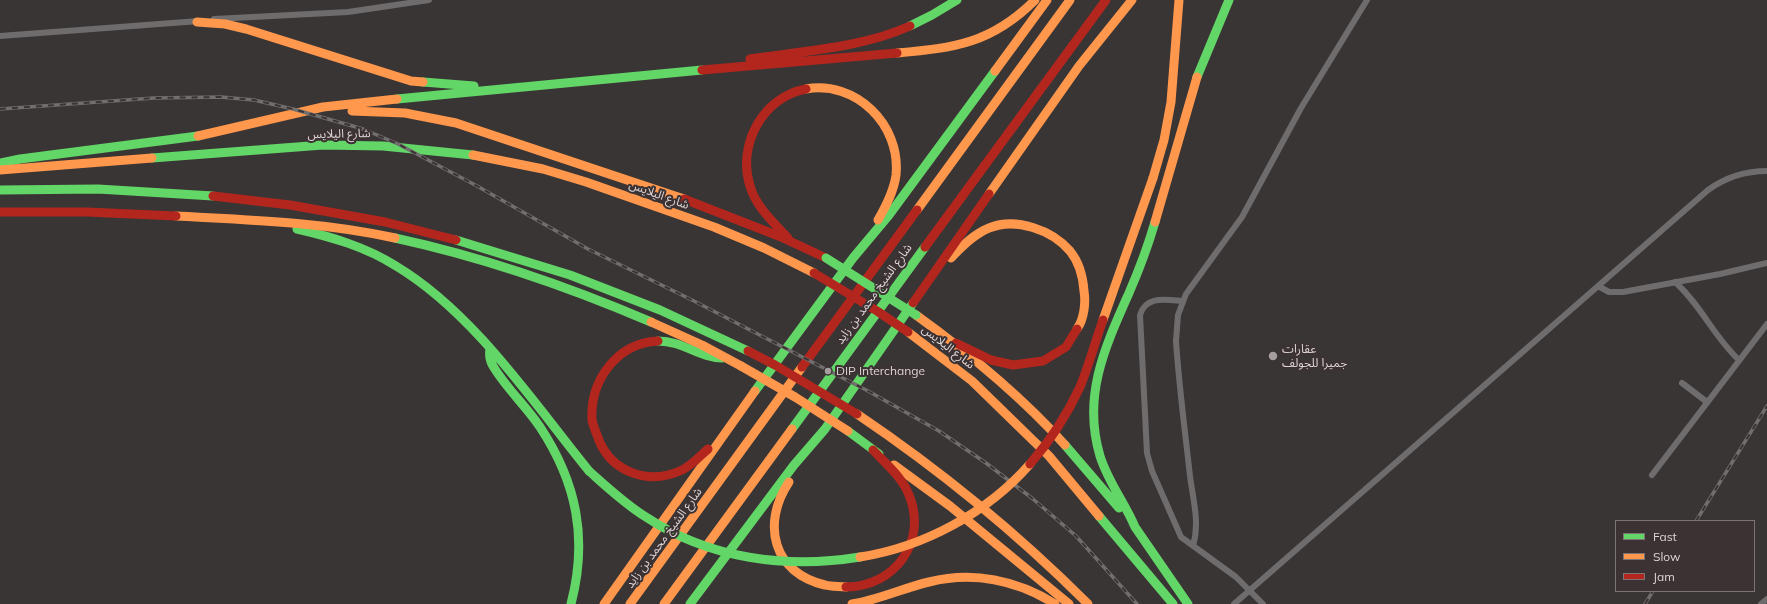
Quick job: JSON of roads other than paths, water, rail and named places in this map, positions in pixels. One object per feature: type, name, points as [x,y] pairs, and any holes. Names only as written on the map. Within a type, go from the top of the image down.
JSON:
[{"type":"main road","points":[[721,69],[747,60],[871,40],[927,19],[957,0]]},
{"type":"main road","points":[[0,163],[20,159],[189,138],[286,117],[323,107],[958,46],[975,41],[1008,24],[1034,0]]},
{"type":"main road","points":[[604,604],[705,464],[738,414],[853,258],[889,215],[1047,0]]},
{"type":"main road","name":"شارع الشيخ محمد بن زايد","points":[[630,604],[1070,0]]},
{"type":"main road","name":"شارع الشيخ محمد بن زايد","points":[[664,604],[1106,0]]},
{"type":"main road","points":[[690,604],[789,471],[825,429],[915,298],[1079,66],[1132,0]]},
{"type":"main road","points":[[249,220],[306,231],[336,239],[390,263],[423,284],[456,313],[490,348],[589,471],[622,501],[656,524],[696,543],[735,556],[758,560],[806,564],[831,563],[855,560],[898,550],[939,532],[972,514],[1004,490],[1045,445],[1071,406],[1080,386],[1153,178],[1167,129],[1174,77],[1179,0]]},
{"type":"main road","points":[[1135,527],[1130,514],[1111,485],[1099,455],[1093,421],[1095,386],[1099,366],[1109,338],[1135,278],[1157,217],[1194,84],[1210,40],[1229,0]]},
{"type":"main road","points":[[197,22],[225,24],[246,29],[411,81],[475,86],[492,90]]},
{"type":"main road","points":[[791,241],[756,202],[749,186],[746,168],[747,150],[752,132],[759,119],[772,106],[787,96],[802,90],[817,87],[847,93],[872,109],[882,120],[894,146],[896,160],[896,175],[893,189],[887,204],[853,258]]},
{"type":"main road","points":[[286,117],[367,110],[397,111],[434,117],[691,201],[791,241],[826,258],[916,315],[956,343],[1020,399],[1043,422],[1135,527],[1187,602]]},
{"type":"main road","name":"شارع اليلايس","points":[[0,170],[323,145],[383,146],[455,152],[499,159],[543,169],[586,182],[714,227],[757,245],[814,273],[877,311],[908,332],[972,381],[1049,456],[1173,604]]},
{"type":"main road","points":[[0,190],[90,189],[154,191],[282,203],[351,214],[420,229],[487,246],[583,279],[677,316],[789,373],[857,414],[916,454],[960,488],[1009,529],[1088,604]]},
{"type":"main road","points":[[0,212],[124,213],[249,220],[348,229],[432,247],[490,262],[564,285],[596,297],[702,344],[795,397],[848,431],[950,506],[1069,604]]},
{"type":"main road","points":[[915,298],[934,280],[965,242],[975,234],[987,228],[1013,223],[1040,229],[1051,235],[1074,256],[1081,267],[1085,280],[1087,293],[1086,307],[1076,333],[1058,353],[1042,361],[1028,365],[1012,365],[987,358],[956,343]]},
{"type":"main road","points":[[727,358],[712,358],[679,343],[666,341],[652,341],[635,346],[610,363],[603,373],[593,395],[593,422],[600,445],[607,456],[616,465],[628,473],[641,478],[655,479],[676,474],[694,464],[738,414]]},
{"type":"main road","points":[[490,348],[490,356],[493,366],[546,436],[566,473],[574,496],[580,534],[580,554],[571,604]]},
{"type":"main road","points":[[813,443],[804,462],[784,490],[776,505],[773,521],[774,537],[780,558],[794,575],[811,587],[830,593],[856,593],[871,589],[898,570],[906,560],[910,550],[913,539],[914,516],[908,492],[900,479],[873,450]]},
{"type":"main road","points":[[852,604],[875,600],[928,583],[967,578],[990,579],[1013,584],[1035,592],[1055,604]]},
{"type":"street","points":[[0,36],[197,22],[226,18],[348,12],[429,0]]},
{"type":"street","points":[[1193,546],[1197,531],[1197,520],[1192,488],[1176,341],[1177,322],[1183,301],[1242,217],[1287,132],[1367,0]]},
{"type":"street","points":[[1234,604],[1718,183],[1743,173],[1767,171]]},
{"type":"street","points":[[1598,286],[1609,292],[1616,292],[1675,282],[1767,263]]},
{"type":"street","points":[[1675,282],[1693,300],[1720,340],[1739,360]]},
{"type":"street","points":[[1183,301],[1152,301],[1143,308],[1139,319],[1149,463],[1179,534],[1184,540],[1221,565],[1250,590],[1263,604]]},
{"type":"street","points":[[1652,475],[1767,324]]},
{"type":"street","points":[[1682,383],[1707,402]]},
{"type":"street","points":[[1761,604],[1767,599]]},
{"type":"railway","points":[[0,109],[154,98],[221,97],[254,100],[293,109],[363,129],[398,144],[477,186],[588,249],[692,300],[868,391],[939,431],[986,463],[1033,499],[1076,536],[1137,604]]},
{"type":"railway","points":[[1697,520],[1767,406]]},
{"type":"railway","points":[[1645,604],[1652,592]]},
{"type":"place","name":"عقارات جميرا للجولف","points":[[1273,356]]},
{"type":"place","name":"DIP Interchange","points":[[828,371]]}]
